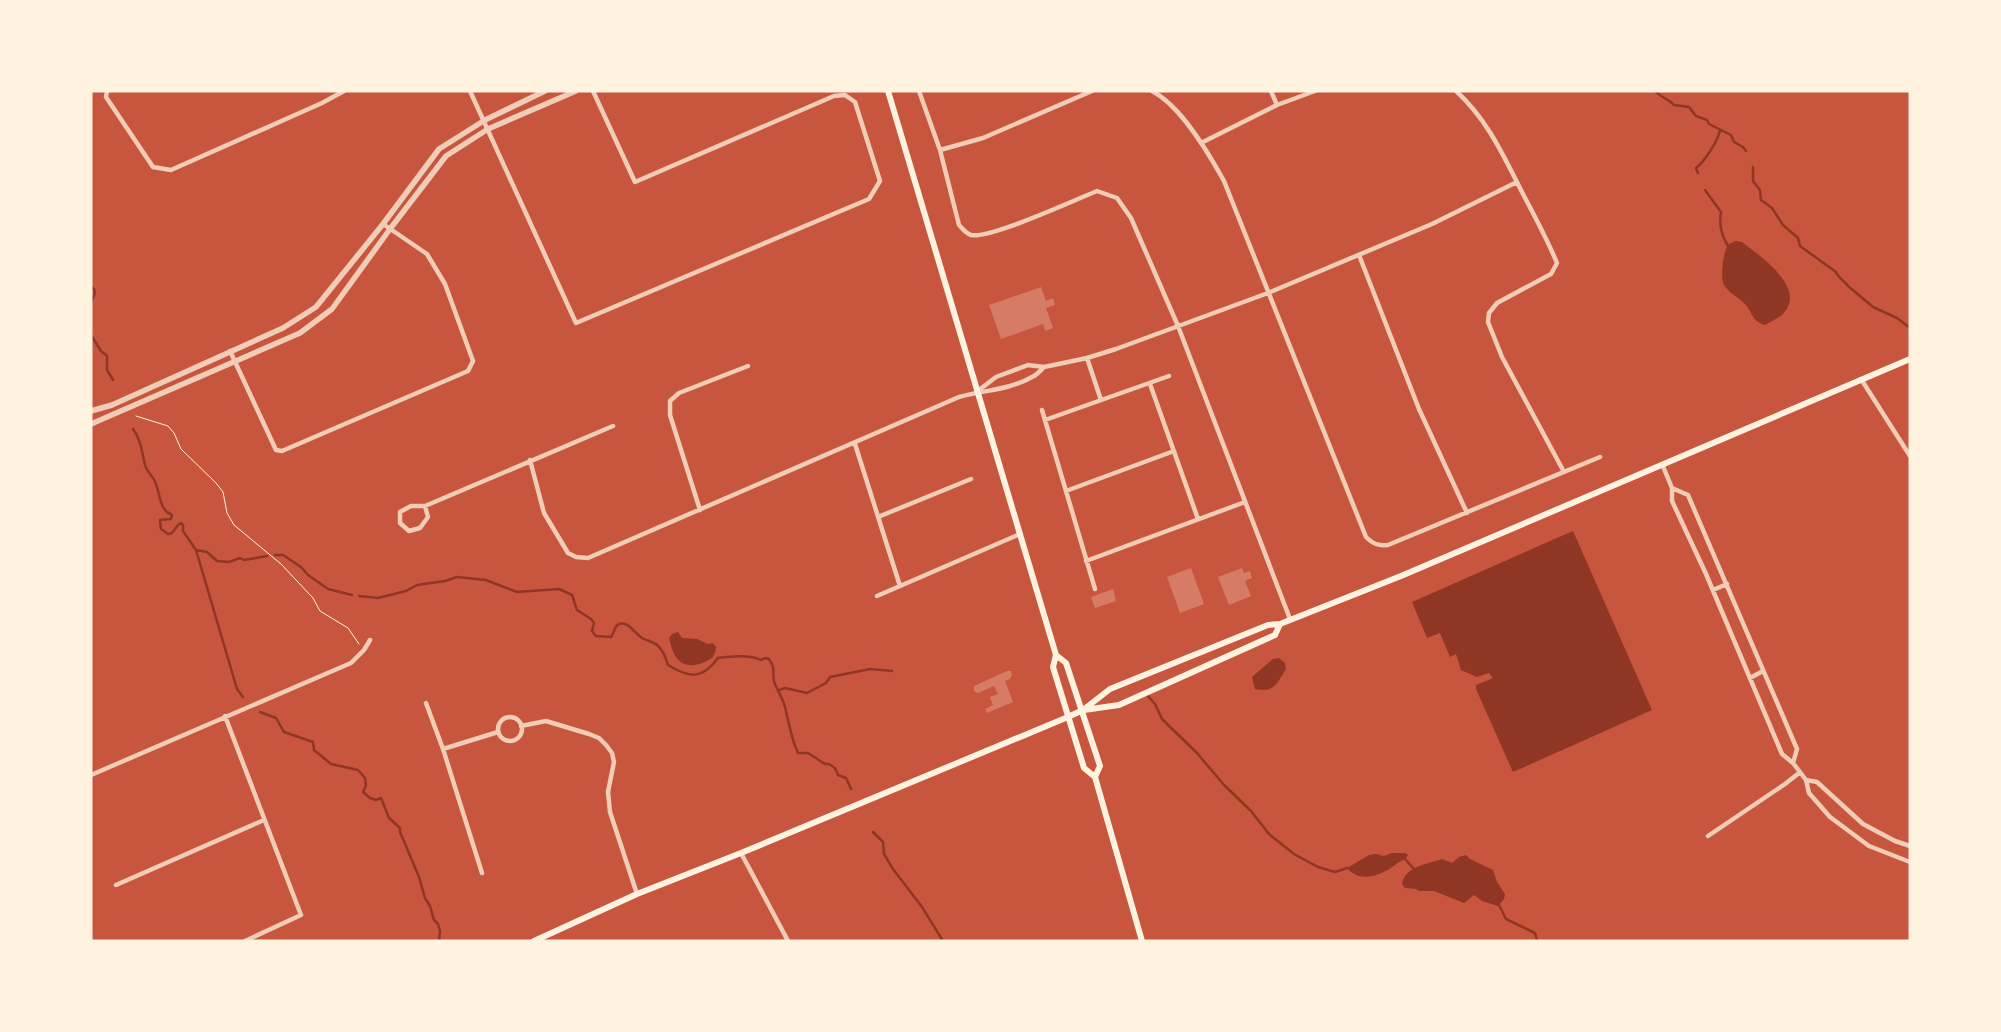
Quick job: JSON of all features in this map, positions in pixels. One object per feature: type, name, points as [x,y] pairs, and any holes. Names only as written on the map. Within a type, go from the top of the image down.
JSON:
[{"type":"main road","points":[[888,91],[1056,655],[1053,667],[1084,768],[1095,777],[1142,941]]},
{"type":"main road","points":[[534,941],[637,894],[741,853],[1068,717],[1083,710],[1110,689],[1268,625],[1280,624],[1401,576],[1910,359]]},
{"type":"main road","points":[[1083,710],[1119,704],[1275,634],[1280,624]]},
{"type":"main road","points":[[1056,655],[1066,663],[1083,710],[1100,766],[1095,777]]},
{"type":"street","points":[[108,91],[106,97],[153,167],[171,170],[322,103],[344,91]]},
{"type":"street","points":[[470,91],[576,323],[868,199],[880,181],[855,102],[844,94],[834,96],[635,182],[593,91]]},
{"type":"street","points":[[91,411],[112,405],[284,328],[316,307],[383,224],[439,149],[484,120],[545,91]]},
{"type":"street","points":[[91,424],[300,333],[318,321],[332,309],[446,156],[488,129],[576,91]]},
{"type":"street","points":[[919,91],[940,150],[959,225],[965,232],[972,235],[997,231],[1097,191],[1117,198],[1131,218],[1178,326],[1290,619]]},
{"type":"street","points":[[940,150],[983,138],[1092,91]]},
{"type":"street","points":[[1152,91],[1171,105],[1201,143],[1230,196],[1366,537],[1379,546],[1388,545],[1600,457]]},
{"type":"street","points":[[1272,91],[1277,105]]},
{"type":"street","points":[[1201,143],[1277,105],[1315,91]]},
{"type":"street","points":[[1456,91],[1468,102],[1502,150],[1557,263],[1551,274],[1497,303],[1488,313],[1488,322],[1502,357],[1564,472]]},
{"type":"street","points":[[978,391],[996,377],[1028,365],[1044,367],[1116,350],[1268,293],[1432,224],[1517,182]]},
{"type":"street","points":[[230,351],[276,450],[282,451],[468,371],[473,361],[445,284],[427,254],[383,224]]},
{"type":"street","points":[[1359,254],[1419,409],[1467,513]]},
{"type":"street","points":[[1087,358],[1101,400]]},
{"type":"street","points":[[700,510],[670,415],[670,401],[679,393],[748,366]]},
{"type":"street","points":[[530,460],[544,513],[568,553],[576,557],[588,558],[959,397],[978,391],[997,390],[1033,377],[1044,367]]},
{"type":"street","points":[[1045,420],[1169,376]]},
{"type":"street","points":[[1861,379],[1910,456]]},
{"type":"street","points":[[1150,384],[1198,519]]},
{"type":"street","points":[[1042,410],[1094,589]]},
{"type":"street","points":[[425,506],[428,517],[420,528],[409,531],[400,523],[400,512],[411,506],[425,506],[613,426]]},
{"type":"street","points":[[854,444],[900,586]]},
{"type":"street","points":[[1066,492],[1174,451]]},
{"type":"street","points":[[1662,464],[1672,488],[1672,502],[1713,590],[1782,754],[1793,763],[1806,780],[1809,793],[1830,817],[1869,846],[1909,861]]},
{"type":"street","points":[[878,517],[971,479]]},
{"type":"street","points":[[1672,488],[1688,495],[1796,749],[1793,763]]},
{"type":"street","points":[[1086,560],[1245,502]]},
{"type":"street","points":[[877,596],[1020,534]]},
{"type":"street","points":[[1713,590],[1727,584]]},
{"type":"street","points":[[91,775],[351,663],[364,650],[370,640]]},
{"type":"street","points":[[1750,678],[1763,672]]},
{"type":"street","points":[[426,704],[443,749],[482,874]]},
{"type":"street","points":[[225,716],[301,914],[245,941]]},
{"type":"street","points":[[513,717],[521,726],[521,733],[513,741],[506,740],[498,732],[499,724],[504,718],[513,717]]},
{"type":"street","points":[[521,726],[546,721],[589,734],[599,738],[606,745],[614,762],[608,792],[610,812],[637,894]]},
{"type":"street","points":[[443,749],[498,732]]},
{"type":"street","points":[[1708,836],[1799,773]]},
{"type":"street","points":[[1806,780],[1817,782],[1863,824],[1895,842],[1910,846]]},
{"type":"street","points":[[116,885],[264,820]]},
{"type":"street","points":[[741,853],[788,941]]},
{"type":"path","points":[[136,416],[168,426],[174,433],[181,449],[216,482],[223,492],[227,513],[234,525],[281,564],[313,598],[320,611],[348,628],[364,650]]},
{"type":"shaded area","points":[[1736,241],[1742,242],[1770,264],[1786,284],[1790,295],[1789,305],[1782,315],[1765,325],[1757,321],[1747,306],[1724,285],[1722,271],[1725,252],[1729,244]]},
{"type":"shaded area","points":[[1573,531],[1652,710],[1513,772],[1476,689],[1476,685],[1493,678],[1489,673],[1477,677],[1461,670],[1456,654],[1450,657],[1440,633],[1427,638],[1412,602]]},
{"type":"shaded area","points":[[678,632],[682,638],[697,639],[708,644],[713,643],[716,647],[713,656],[707,661],[697,664],[690,665],[680,662],[669,638],[672,634]]},
{"type":"shaded area","points":[[1279,658],[1285,663],[1286,669],[1278,683],[1267,690],[1255,689],[1252,677],[1273,659]]},
{"type":"shaded area","points":[[1392,853],[1405,853],[1408,855],[1390,869],[1378,875],[1358,876],[1347,868],[1369,855],[1384,856]]},
{"type":"shaded area","points":[[1466,855],[1470,859],[1493,870],[1497,882],[1505,894],[1504,899],[1498,906],[1482,901],[1474,895],[1464,903],[1434,891],[1419,891],[1405,888],[1402,884],[1404,878],[1412,869],[1442,859],[1452,863],[1459,857]]},
{"type":"building","points":[[1041,287],[1046,301],[1053,298],[1055,305],[1046,308],[1053,328],[1045,331],[1043,324],[1001,339],[989,305]]},
{"type":"building","points":[[1191,568],[1204,604],[1180,613],[1167,577]]},
{"type":"building","points":[[1242,568],[1244,573],[1250,571],[1252,578],[1245,581],[1251,596],[1229,605],[1218,577]]},
{"type":"building","points":[[1113,589],[1116,601],[1095,608],[1091,597]]},
{"type":"building","points":[[1007,671],[1011,671],[1012,675],[1010,679],[1005,681],[1013,702],[987,713],[985,709],[993,705],[990,697],[998,694],[994,686],[978,693],[974,691],[974,686]]},
{"type":"waterway","points":[[1655,91],[1674,105],[1689,107],[1696,116],[1707,120],[1709,124],[1731,135],[1734,142],[1746,151]]},
{"type":"waterway","points":[[1698,173],[1696,168],[1711,150],[1720,130]]},
{"type":"waterway","points":[[1753,167],[1753,181],[1760,190],[1761,200],[1772,208],[1783,225],[1798,238],[1800,246],[1836,272],[1848,286],[1873,307],[1897,318],[1910,328]]},
{"type":"waterway","points":[[1705,190],[1721,212],[1721,229],[1728,246]]},
{"type":"waterway","points":[[91,287],[95,293],[91,302]]},
{"type":"waterway","points":[[91,335],[101,351],[107,356],[107,370],[113,380]]},
{"type":"waterway","points":[[133,429],[140,442],[146,467],[155,483],[162,504],[167,512],[172,515],[171,519],[160,520],[161,529],[168,534],[172,533],[181,523],[183,531],[196,550],[237,689],[243,697]]},
{"type":"waterway","points":[[196,550],[207,552],[217,561],[229,562],[240,558],[244,560],[267,556]]},
{"type":"waterway","points":[[275,555],[283,555],[328,589],[352,595]]},
{"type":"waterway","points":[[359,596],[378,598],[406,591],[417,585],[445,581],[457,577],[486,580],[517,592],[559,589],[572,595],[577,610],[591,619],[594,623],[592,631],[596,636],[611,637],[617,625],[626,624],[642,638],[658,645],[664,653],[668,665],[682,672],[695,675],[701,673],[718,658],[741,656],[761,660],[769,659],[773,668],[774,681],[784,704],[798,753],[808,753],[835,768],[838,775],[846,778],[851,789]]},
{"type":"waterway","points":[[779,690],[785,688],[807,693],[826,683],[830,677],[870,669],[892,671]]},
{"type":"waterway","points":[[1148,696],[1155,704],[1162,719],[1197,753],[1224,785],[1251,811],[1269,834],[1294,854],[1318,867],[1335,872],[1347,868]]},
{"type":"waterway","points":[[260,712],[276,718],[284,732],[313,742],[314,750],[331,764],[358,770],[365,778],[366,785],[363,792],[370,798],[376,800],[381,798],[389,818],[400,828],[425,898],[430,906],[434,920],[438,924],[440,931],[439,941]]},
{"type":"waterway","points":[[873,832],[883,842],[884,854],[893,869],[922,907],[943,941]]},
{"type":"waterway","points":[[1405,859],[1414,869]]},
{"type":"waterway","points":[[1499,905],[1506,919],[1535,933],[1537,941]]}]
